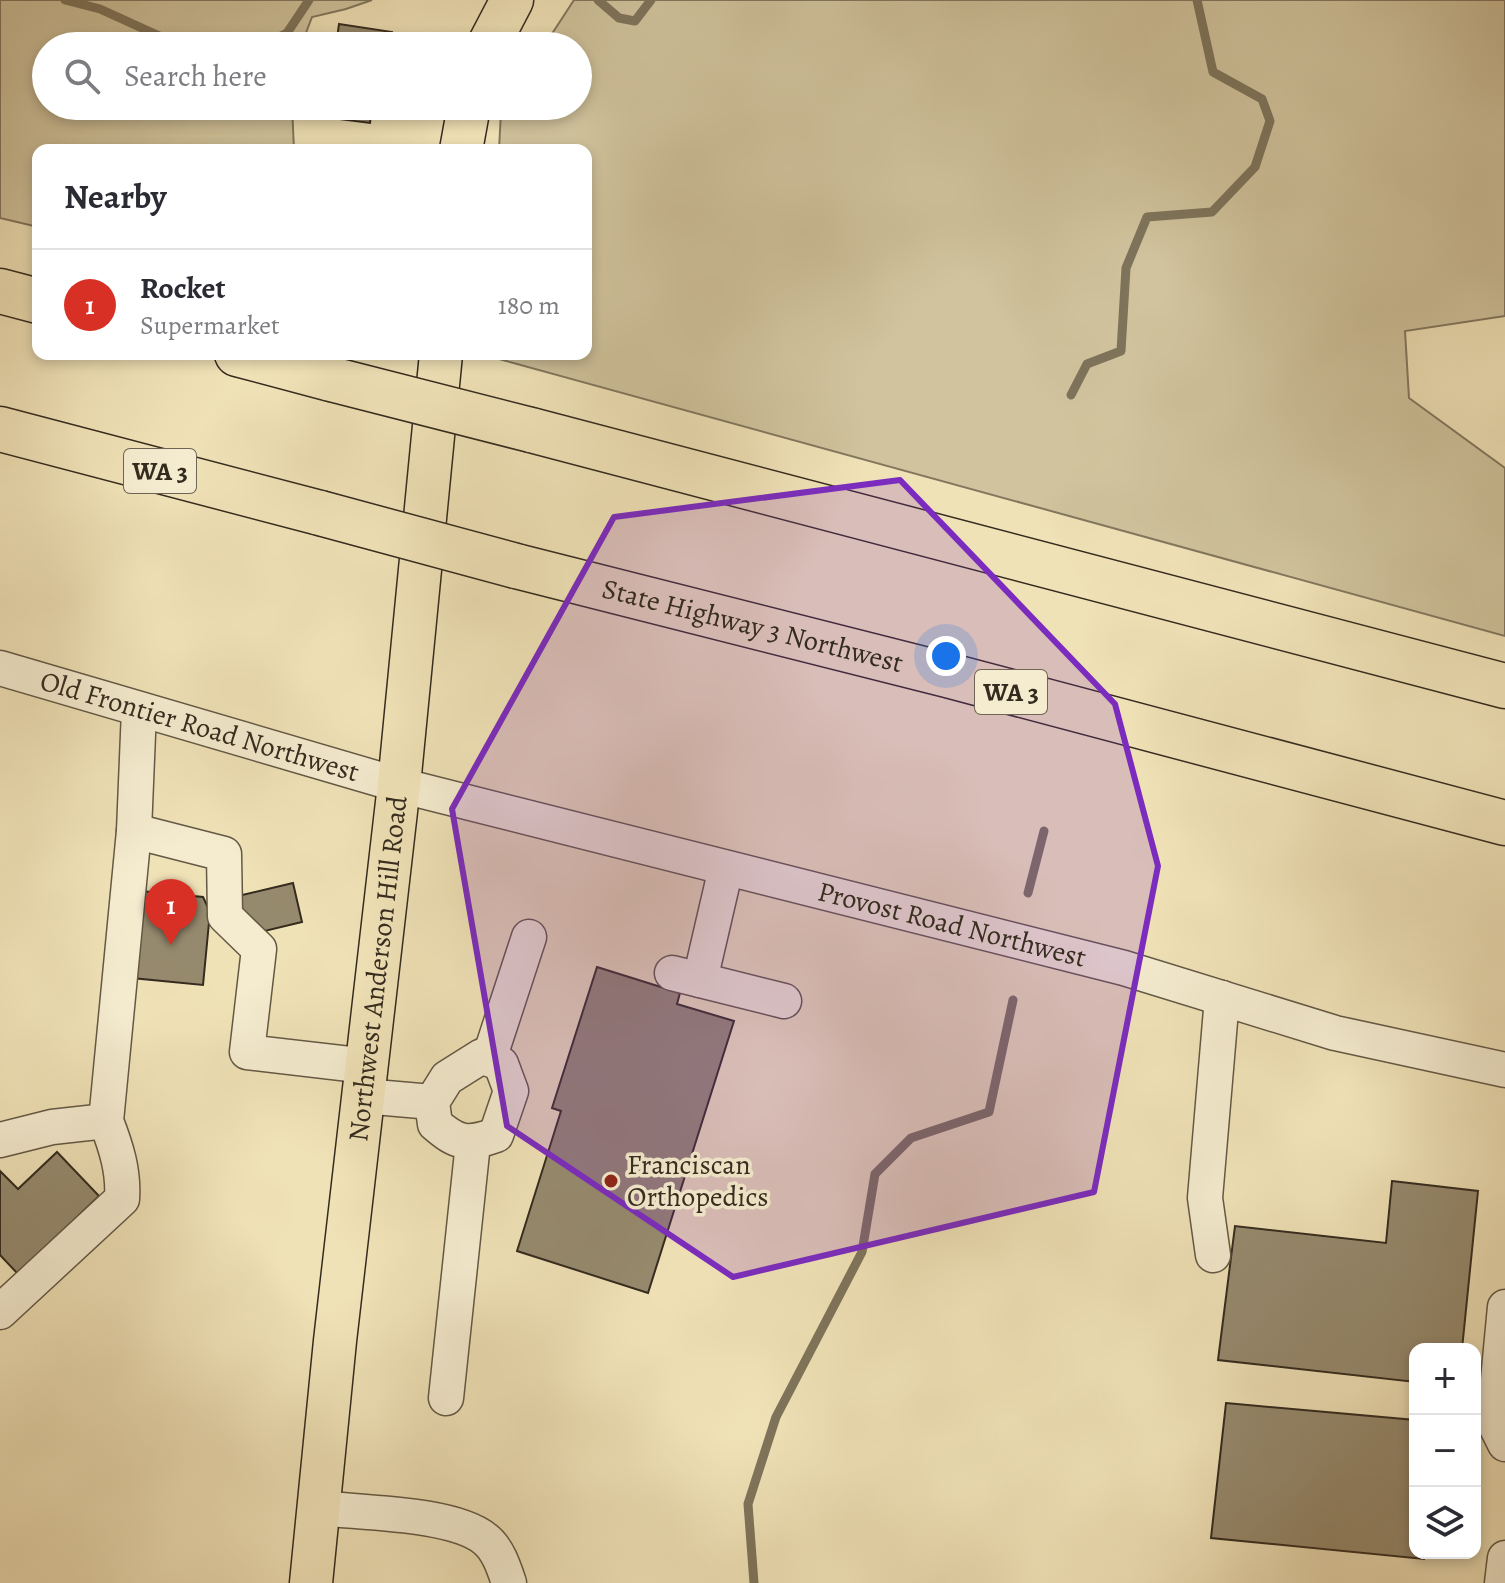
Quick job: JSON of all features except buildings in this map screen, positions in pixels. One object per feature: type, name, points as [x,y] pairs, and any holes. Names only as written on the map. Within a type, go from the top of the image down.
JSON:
[{"type":"highway","points":[[0,291],[32,299]]},
{"type":"highway","points":[[260,360],[1505,686]]},
{"type":"highway","name":"State Highway 3 Northwest","points":[[0,429],[1505,823]]},
{"type":"main road","points":[[495,32],[512,0]]},
{"type":"main road","points":[[462,144],[466,120]]},
{"type":"main road","name":"Northwest Anderson Hill Road","points":[[311,1583],[399,785],[440,360]]},
{"type":"street","name":"Old Frontier Road Northwest","points":[[0,668],[399,785]]},
{"type":"street","points":[[0,1312],[122,1199],[123,1182],[117,1151],[106,1121],[134,831],[139,710]]},
{"type":"street","name":"Provost Road Northwest","points":[[399,785],[1124,968],[1335,1033],[1505,1070]]},
{"type":"street","points":[[134,831],[224,854],[225,916],[259,949],[247,1052],[365,1081],[432,1102]]},
{"type":"street","points":[[726,868],[686,977],[784,1001]]},
{"type":"street","points":[[489,1059],[529,937]]},
{"type":"street","points":[[1213,1255],[1205,1198],[1222,998]]},
{"type":"street","points":[[482,1056],[489,1059],[501,1064],[511,1091],[496,1135],[473,1143],[452,1139],[435,1124],[432,1102],[447,1078],[482,1056]]},
{"type":"street","points":[[0,1140],[52,1127],[106,1121]]},
{"type":"street","points":[[446,1398],[473,1143]]},
{"type":"street","points":[[1505,1307],[1494,1422],[1505,1444]]},
{"type":"street","points":[[319,1508],[441,1521],[468,1528],[488,1541],[509,1583]]},
{"type":"street","points":[[1502,1583],[1505,1558]]},
{"type":"highlighted area","points":[[900,480],[1115,704],[1158,866],[1094,1192],[733,1277],[507,1126],[452,809],[614,517]]},
{"type":"shaded area","points":[[0,0],[372,0],[312,17],[306,32],[32,32],[32,120],[293,120],[294,144],[32,144],[32,226],[0,218]]},
{"type":"shaded area","points":[[574,0],[1505,0],[1505,316],[1405,331],[1409,398],[1505,468],[1505,636],[503,360],[592,360],[592,144],[499,144],[501,120],[592,120],[592,32],[553,32]]},
{"type":"waterway","points":[[65,0],[100,9],[151,32]]},
{"type":"waterway","points":[[288,32],[309,0]]},
{"type":"waterway","points":[[598,0],[619,18],[635,21],[651,0]]},
{"type":"waterway","points":[[1071,395],[1087,364],[1121,351],[1126,268],[1147,217],[1212,212],[1255,167],[1270,121],[1262,99],[1213,72],[1197,0]]},
{"type":"waterway","points":[[1028,893],[1044,831]]},
{"type":"waterway","points":[[754,1583],[748,1504],[776,1417],[862,1252],[875,1174],[911,1138],[989,1112],[1013,1000]]},
{"type":"place","name":"Rocket","points":[[171,945]]},
{"type":"place","name":"Franciscan Orthopedics","points":[[611,1181]]}]
